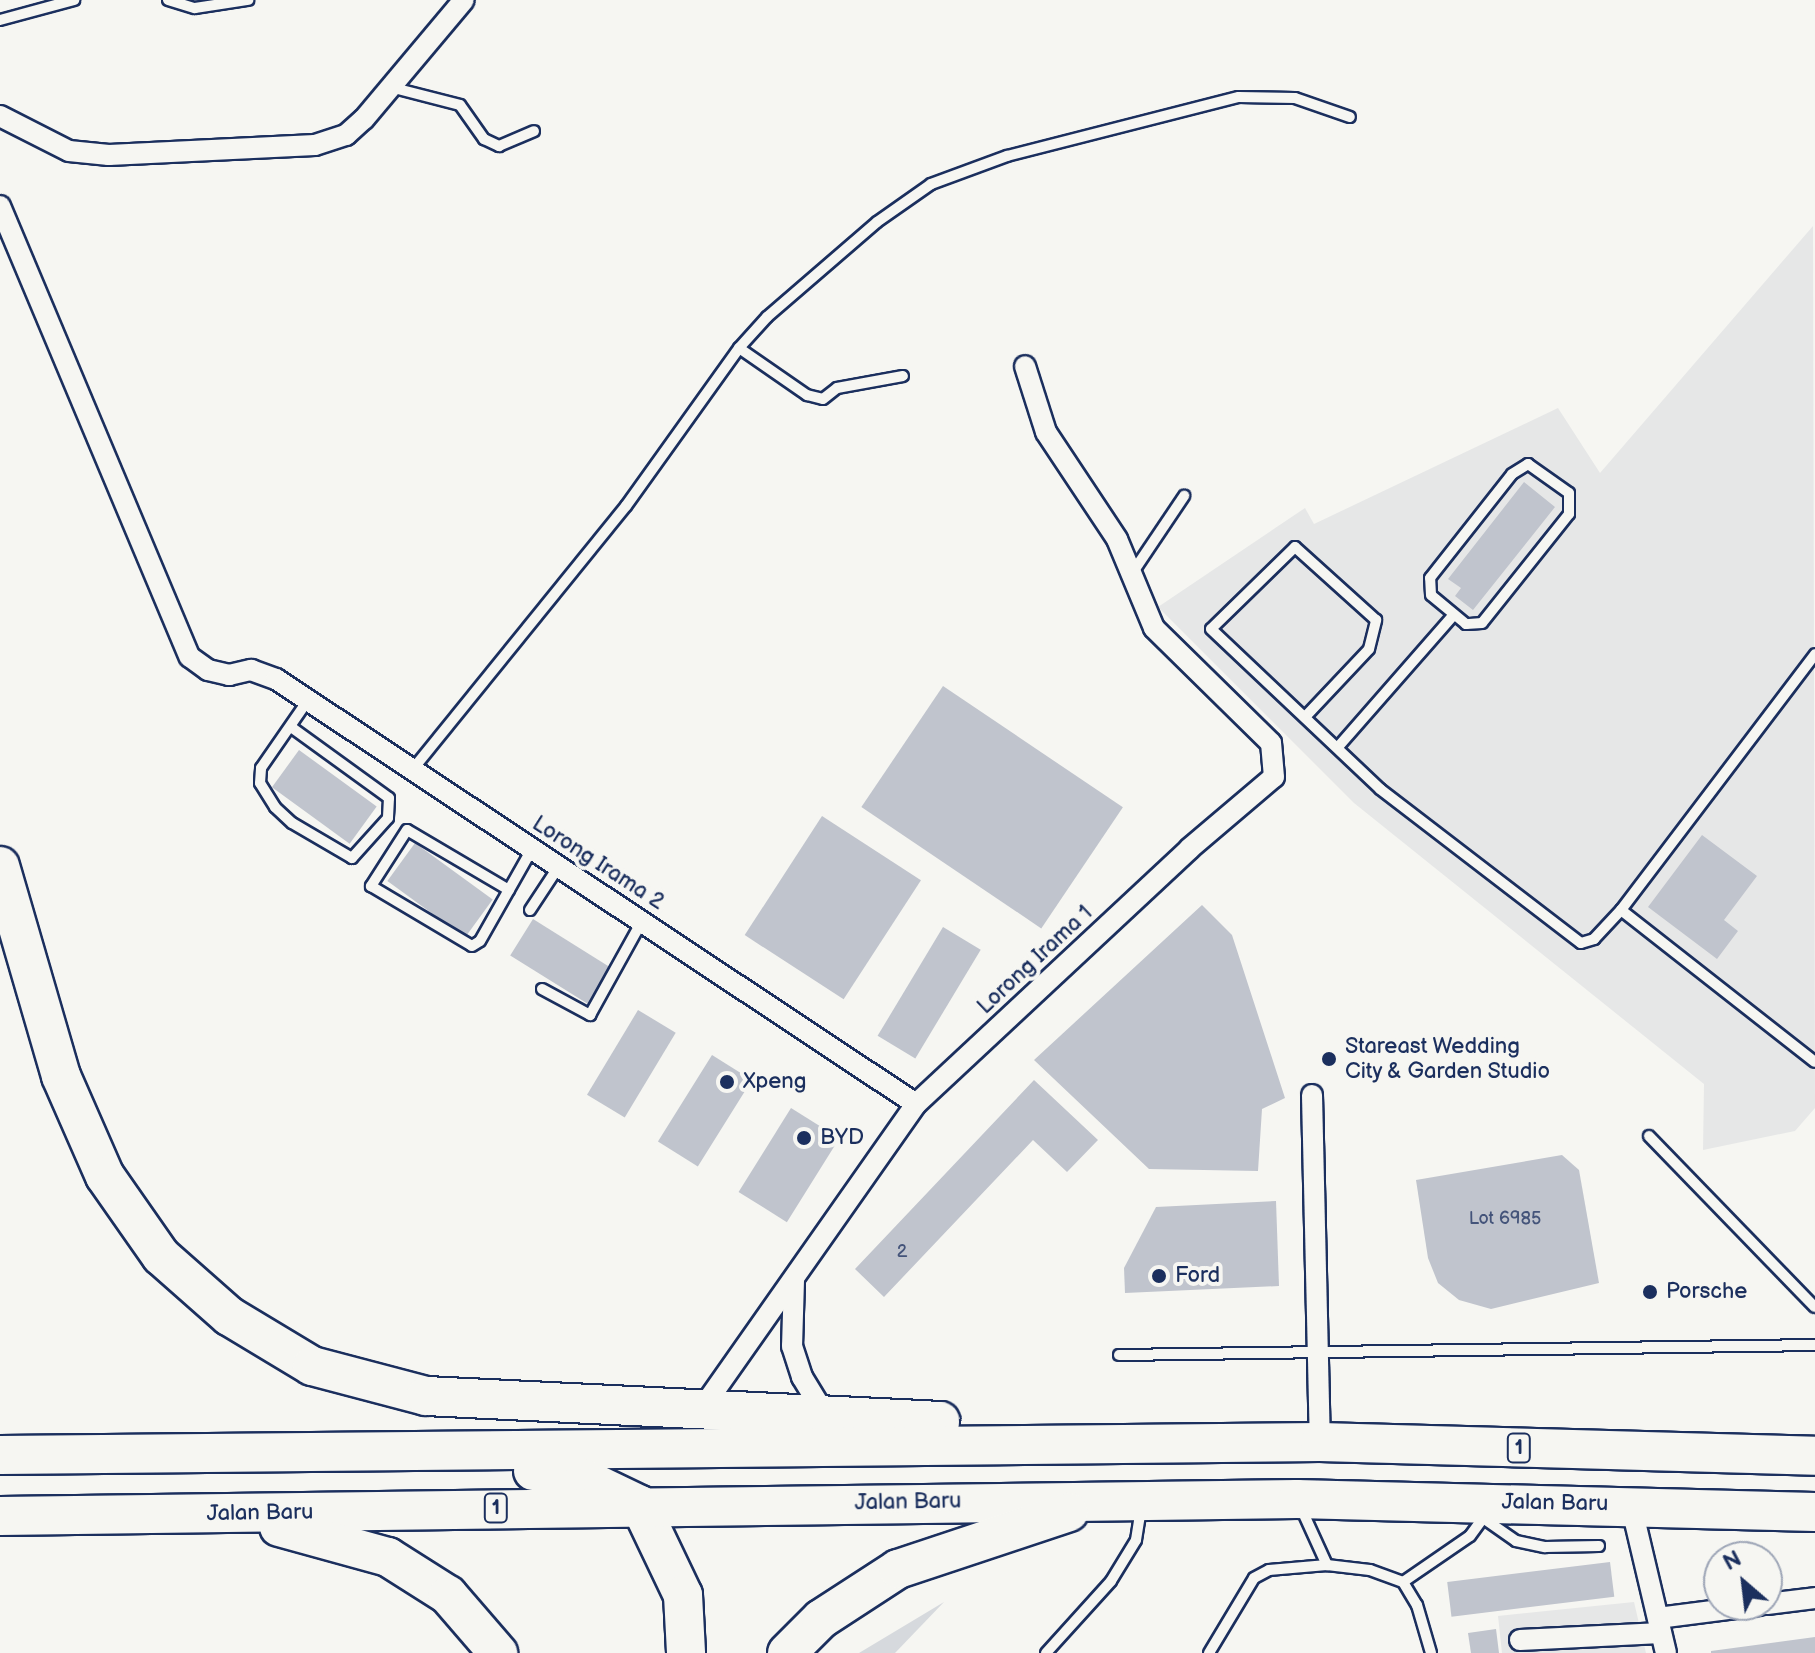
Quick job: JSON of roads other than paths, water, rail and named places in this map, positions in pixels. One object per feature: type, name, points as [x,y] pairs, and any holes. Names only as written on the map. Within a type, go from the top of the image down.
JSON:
[{"type":"highway","points":[[0,866],[61,1076],[105,1176],[161,1256],[229,1316],[312,1366],[426,1396],[827,1418],[1078,1427],[1165,1443]]},
{"type":"highway","name":"1","points":[[0,1455],[403,1455],[1320,1442],[1815,1456]]},
{"type":"highway","points":[[403,1455],[584,1478],[640,1505],[683,1595],[686,1653]]},
{"type":"highway","name":"Jalan Baru","points":[[0,1516],[640,1505],[1297,1499],[1486,1510],[1631,1505],[1815,1512]]},
{"type":"highway","points":[[787,1653],[821,1619],[898,1569],[1124,1500]]},
{"type":"highway","points":[[183,1514],[334,1539],[388,1557],[448,1595],[498,1653]]},
{"type":"street","points":[[0,116],[69,151],[109,155],[280,150],[346,135],[464,0]]},
{"type":"street","name":"Lorong Irama 2","points":[[0,206],[190,657],[208,670],[229,675],[251,670],[276,679],[916,1104]]},
{"type":"street","points":[[1025,366],[1046,432],[1133,572]]},
{"type":"street","name":"Lorong Irama 1","points":[[701,1410],[916,1104],[1189,849],[1274,777],[1271,743],[1154,628],[1133,572]]},
{"type":"street","points":[[1312,1095],[1320,1442]]},
{"type":"street","points":[[794,1280],[792,1346],[802,1377],[827,1418]]},
{"type":"street","points":[[1631,1505],[1661,1634]]},
{"type":"street","points":[[1783,1602],[1815,1598]]},
{"type":"street","points":[[1520,1640],[1617,1644],[1705,1621]]},
{"type":"lane","points":[[0,20],[74,0]]},
{"type":"lane","points":[[168,0],[195,8],[248,0]]},
{"type":"lane","points":[[388,86],[460,105],[484,139],[499,146],[534,131]]},
{"type":"lane","points":[[413,769],[626,506],[739,348],[767,317],[877,222],[931,184],[1007,156],[1239,97],[1295,98],[1350,117]]},
{"type":"lane","points":[[739,348],[807,395],[823,399],[837,388],[903,376]]},
{"type":"lane","points":[[1528,464],[1569,493],[1573,502],[1569,514],[1482,623],[1466,624],[1452,617],[1431,595],[1430,578],[1512,474],[1528,464]]},
{"type":"lane","points":[[1133,572],[1184,496]]},
{"type":"lane","points":[[1305,717],[1369,649],[1376,620],[1295,547],[1211,629],[1380,789],[1581,943],[1594,939],[1621,910],[1815,654]]},
{"type":"lane","points":[[1338,747],[1452,617]]},
{"type":"lane","points":[[291,727],[389,798],[388,818],[352,858],[292,823],[265,796],[261,768],[308,700]]},
{"type":"lane","points":[[509,890],[407,830],[371,886],[472,946],[480,941],[509,890],[532,849]]},
{"type":"lane","points":[[530,910],[559,866]]},
{"type":"lane","points":[[1621,910],[1815,1062]]},
{"type":"lane","points":[[542,989],[590,1015],[642,921]]},
{"type":"lane","points":[[1649,1136],[1815,1307]]},
{"type":"lane","points":[[1119,1355],[1815,1345]]},
{"type":"lane","points":[[1297,1499],[1327,1565]]},
{"type":"lane","points":[[1046,1653],[1111,1581],[1136,1540],[1124,1500]]},
{"type":"lane","points":[[1403,1582],[1470,1536],[1486,1510],[1516,1541],[1545,1547],[1599,1546]]},
{"type":"lane","points":[[1209,1653],[1254,1578],[1269,1570],[1327,1565],[1370,1570],[1403,1582],[1417,1605],[1431,1653]]},
{"type":"place","name":"Stareast Wedding City & Garden Studio","points":[[1329,1059]]},
{"type":"place","name":"Xpeng","points":[[727,1082]]},
{"type":"place","name":"BYD","points":[[804,1138]]},
{"type":"place","name":"Ford","points":[[1159,1276]]},
{"type":"place","name":"Porsche","points":[[1650,1292]]}]
